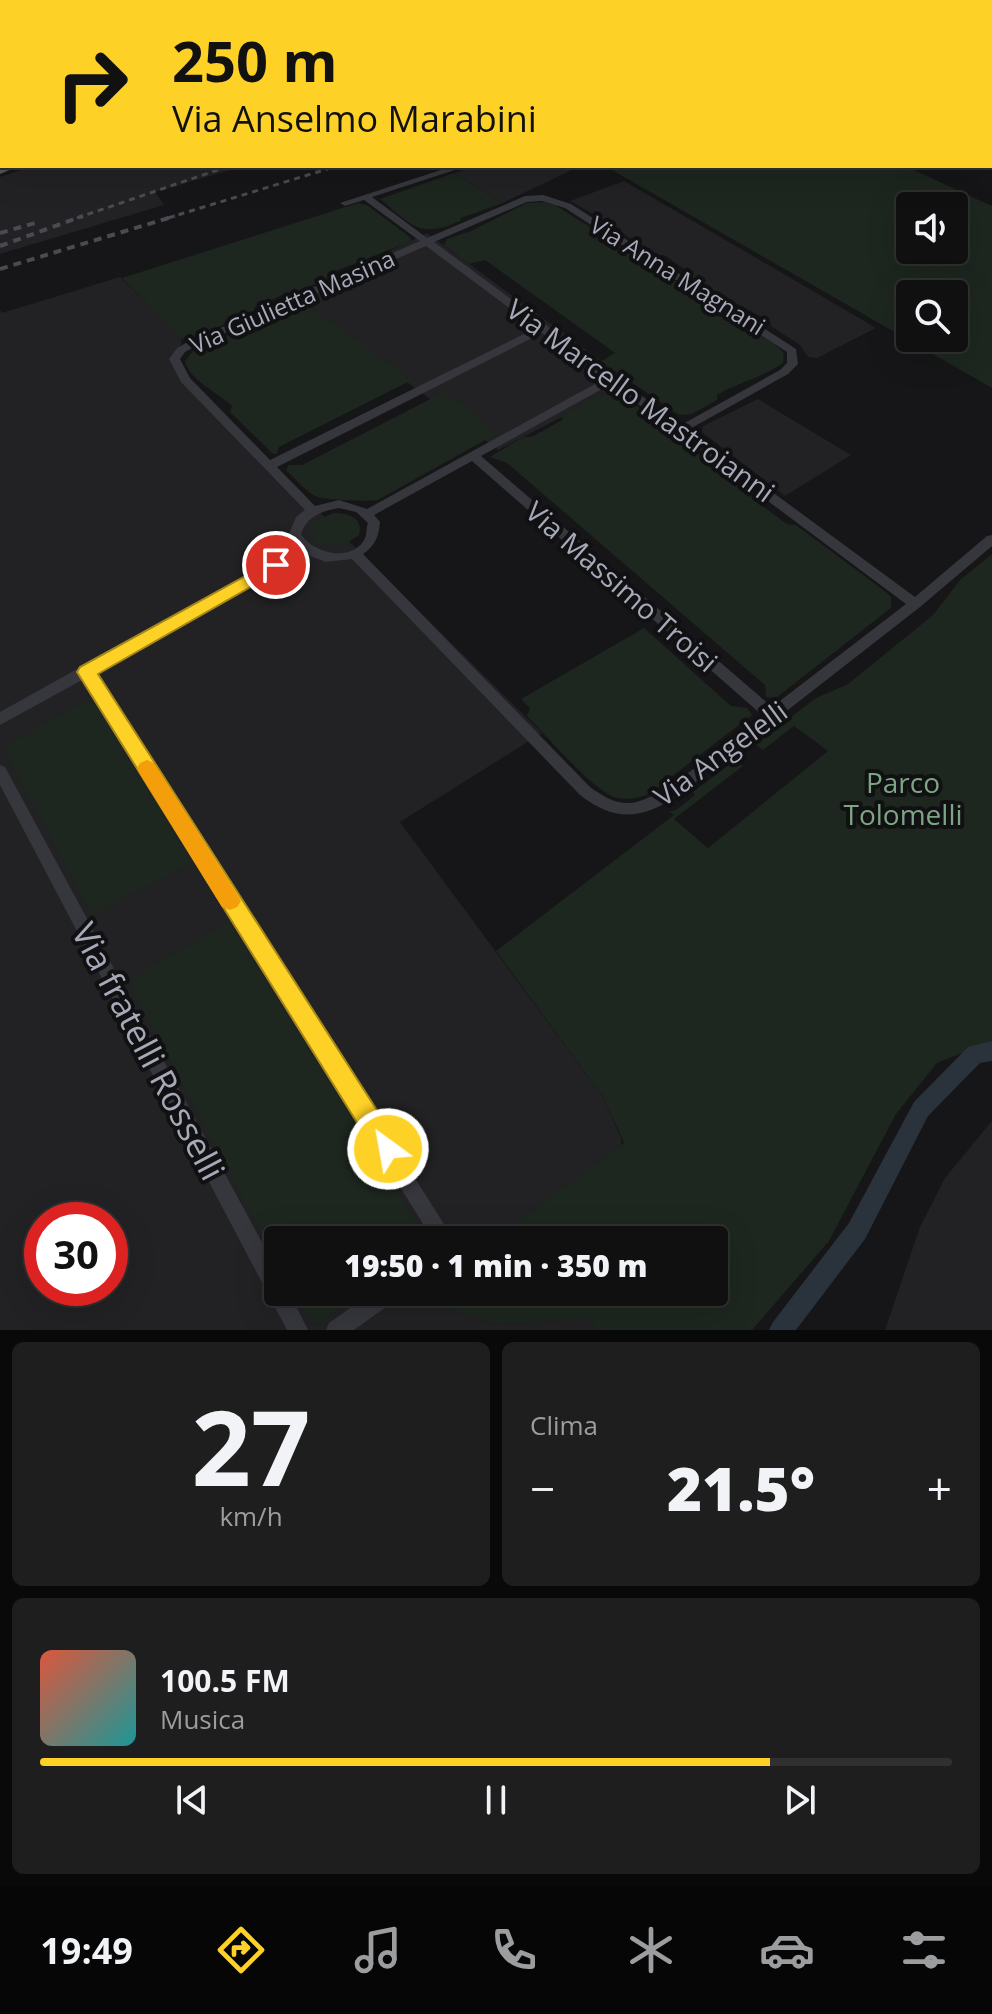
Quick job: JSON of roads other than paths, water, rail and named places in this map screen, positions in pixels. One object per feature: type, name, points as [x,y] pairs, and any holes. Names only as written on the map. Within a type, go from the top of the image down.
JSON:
[{"type":"street","points":[[345,203],[456,168]]},
{"type":"street","name":"Via Marcello Mastroianni","points":[[366,197],[915,604]]},
{"type":"street","name":"Via Anna Magnani","points":[[427,241],[525,199],[543,198],[560,202],[774,336],[792,351],[793,364],[784,372],[682,429]]},
{"type":"street","name":"Via Giulietta Masina","points":[[312,510],[185,380],[174,359],[181,350],[192,344],[427,241]]},
{"type":"street","points":[[269,466],[544,328]]},
{"type":"street","points":[[367,514],[613,379]]},
{"type":"street","name":"Via Massimo Troisi","points":[[473,456],[771,715]]},
{"type":"street","points":[[339,504],[367,514],[374,522],[375,531],[365,547],[354,553],[331,558],[316,556],[303,549],[295,534],[296,525],[312,510],[339,504]]},
{"type":"street","name":"Via Angelelli","points":[[354,553],[576,782],[603,805],[617,809],[652,806],[915,604],[992,539]]},
{"type":"street","points":[[0,719],[303,549]]},
{"type":"street","points":[[87,672],[435,1226]]},
{"type":"street","name":"Via fratelli Rosselli","points":[[0,771],[298,1330]]},
{"type":"street","points":[[336,1330],[370,1306]]},
{"type":"waterway","points":[[781,1330],[857,1231],[921,1109],[975,1054],[992,1051]]},
{"type":"railway","points":[[77,218],[223,168]]},
{"type":"railway","points":[[168,218],[330,168]]},
{"type":"railway","points":[[0,246],[83,216]]},
{"type":"railway","points":[[0,269],[175,216]]},
{"type":"railway","points":[[0,233],[35,223]]},
{"type":"park label","name":"Parco Tolomelli","points":[[903,798]]}]
